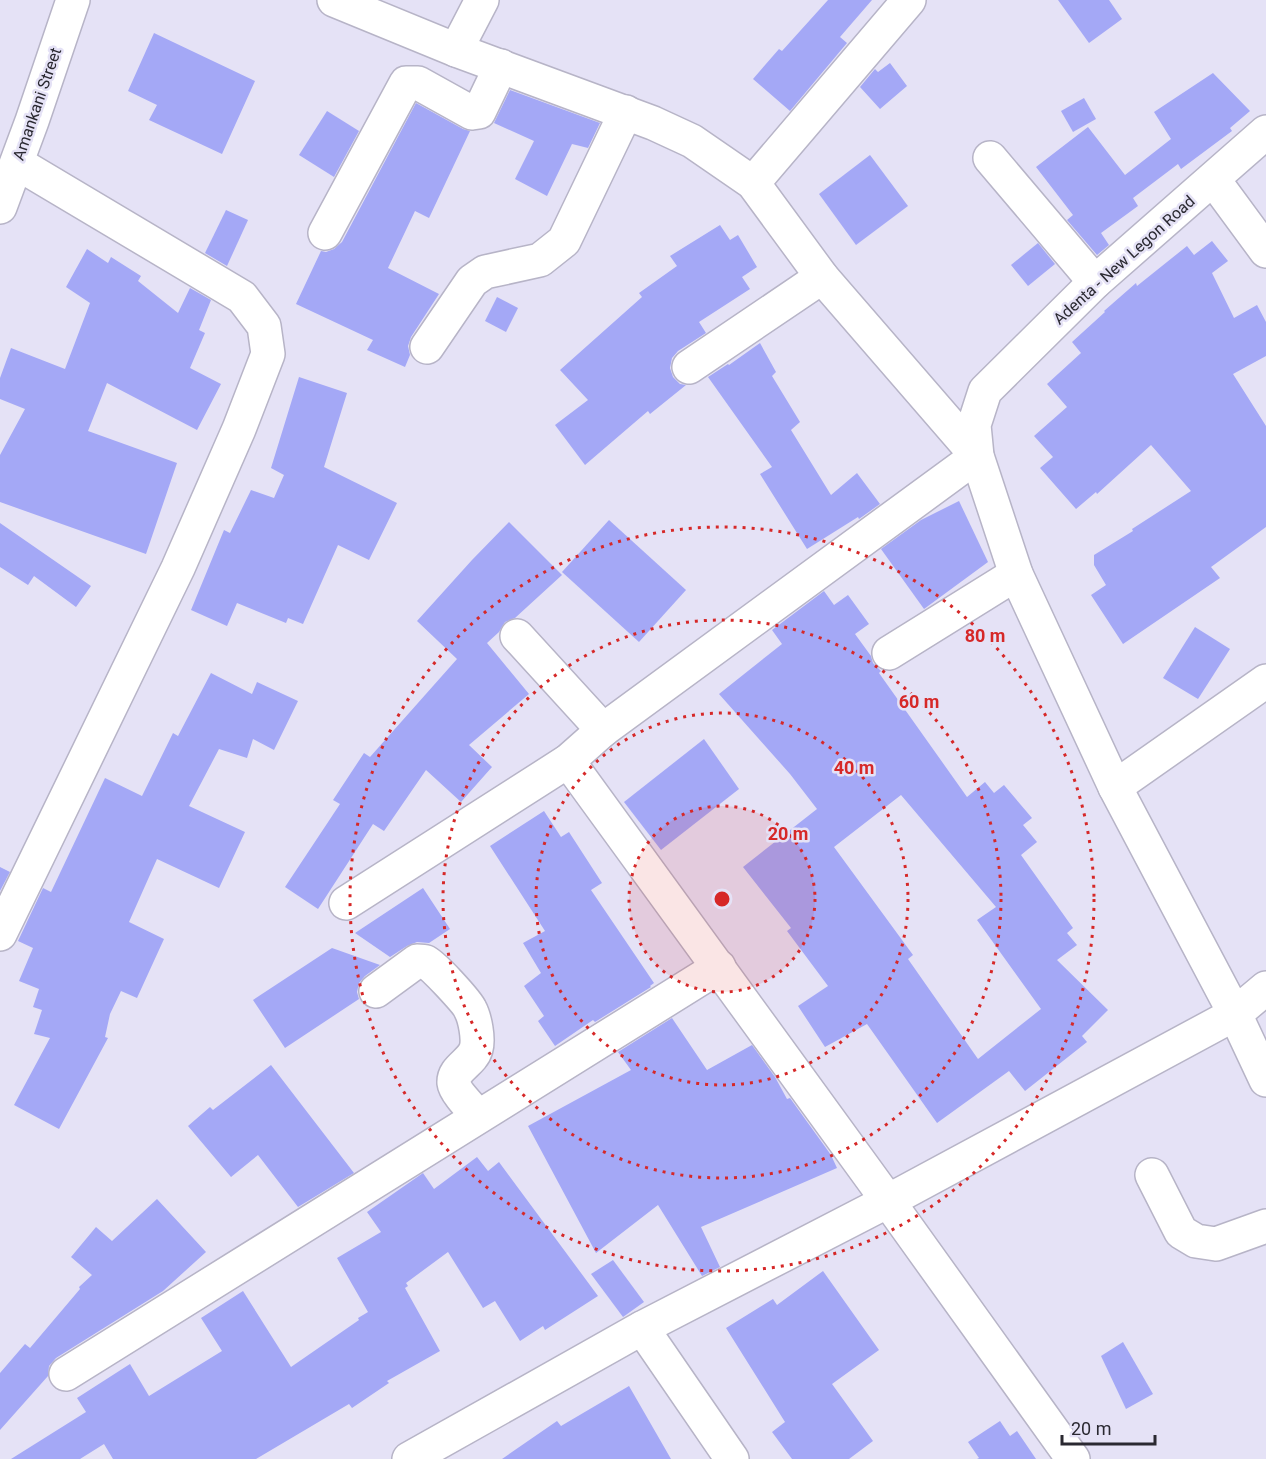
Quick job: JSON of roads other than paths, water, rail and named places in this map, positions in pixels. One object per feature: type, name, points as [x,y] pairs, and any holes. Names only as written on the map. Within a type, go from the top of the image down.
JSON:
[{"type":"street","name":"Amankani Street","points":[[0,207],[74,0]]},
{"type":"street","points":[[334,0],[456,50],[640,118],[692,141],[753,183],[822,277],[977,456],[1016,574],[1115,787],[1235,1014],[1266,1080]]},
{"type":"street","points":[[456,50],[482,0]]},
{"type":"street","points":[[753,183],[909,0]]},
{"type":"street","points":[[325,233],[406,83],[418,83],[472,113],[479,112],[501,66]]},
{"type":"street","points":[[427,347],[472,280],[485,272],[540,260],[564,241],[640,118]]},
{"type":"street","name":"Adenta - New Legon Road","points":[[977,456],[974,425],[985,391],[1095,282],[1266,132]]},
{"type":"street","points":[[990,158],[1095,282]]},
{"type":"street","points":[[0,933],[178,568],[239,429],[268,354],[264,326],[242,297],[17,163]]},
{"type":"street","points":[[1213,179],[1266,251]]},
{"type":"street","points":[[688,367],[822,277]]},
{"type":"street","points":[[346,903],[568,761],[603,730],[977,456]]},
{"type":"street","points":[[889,653],[1016,574]]},
{"type":"street","points":[[517,636],[603,730]]},
{"type":"street","points":[[1115,787],[1266,681]]},
{"type":"street","points":[[568,761],[1073,1459]]},
{"type":"street","points":[[376,991],[417,961],[427,962],[470,1008],[477,1047],[473,1057],[456,1072],[453,1079],[454,1087],[478,1116]]},
{"type":"street","points":[[66,1374],[719,967]]},
{"type":"street","points":[[409,1459],[642,1328],[888,1201],[1235,1014],[1266,988]]},
{"type":"street","points":[[1152,1175],[1181,1232],[1196,1241],[1216,1244],[1266,1226]]},
{"type":"street","points":[[642,1328],[732,1459]]}]
